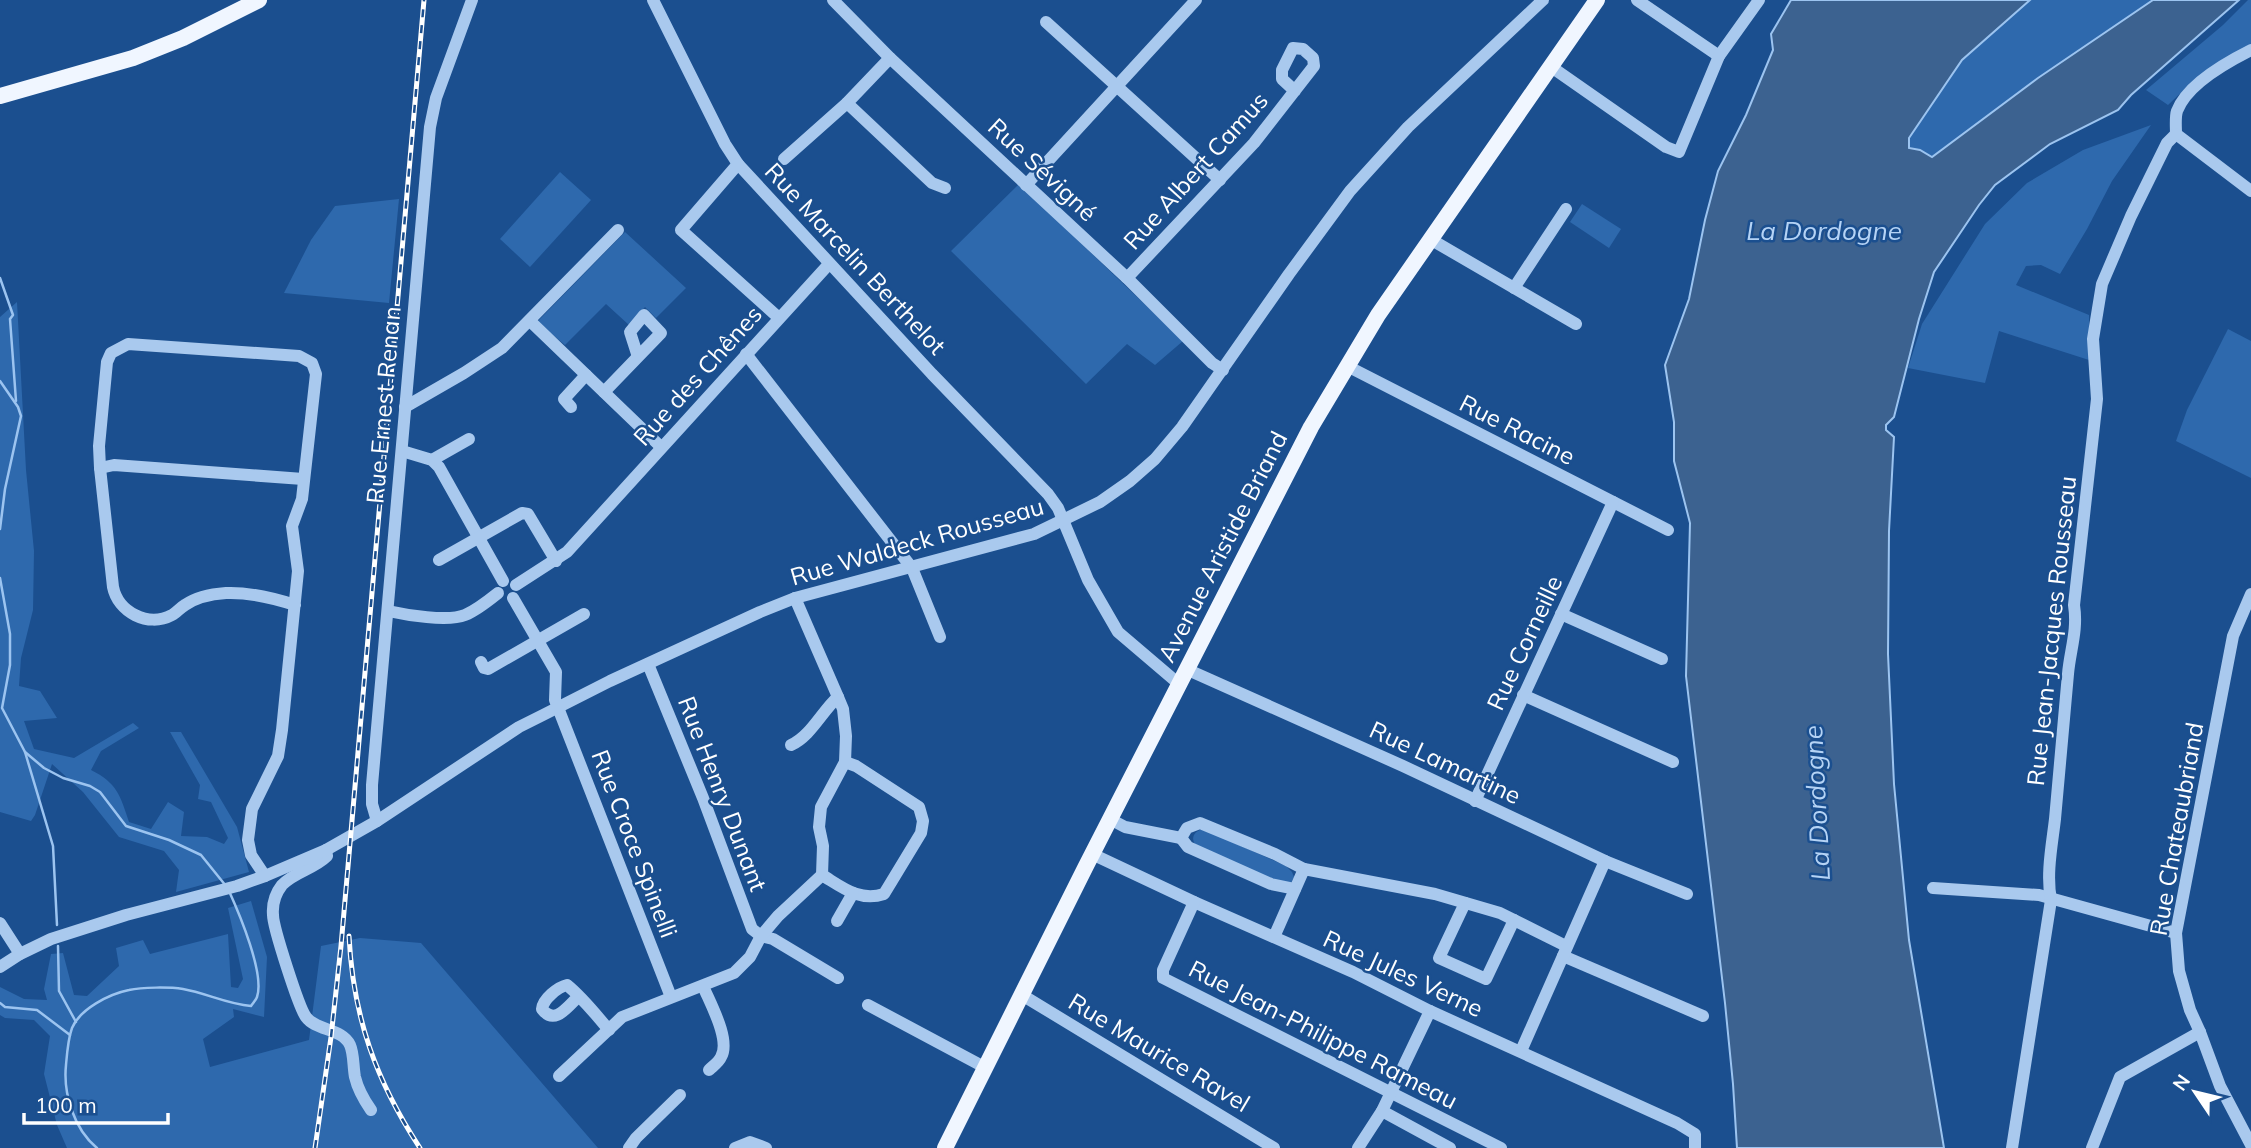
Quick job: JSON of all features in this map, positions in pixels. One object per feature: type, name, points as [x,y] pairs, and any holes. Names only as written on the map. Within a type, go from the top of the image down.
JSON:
[{"type":"main road","points":[[0,96],[144,54],[259,0]]},
{"type":"main road","name":"Avenue Aristide Briand","points":[[945,1148],[1311,427],[1378,315],[1597,0]]},
{"type":"street","name":"Rue Ernest Renan","points":[[377,821],[372,804],[373,785],[430,127],[436,98],[472,0]]},
{"type":"street","name":"Rue Marcelin Berthelot","points":[[653,0],[725,144],[738,164],[829,264],[1048,494],[1058,508],[1088,580],[1118,632],[1182,677]]},
{"type":"street","name":"Rue Sévigné","points":[[833,0],[890,58],[1127,278],[1212,363],[1223,370]]},
{"type":"street","points":[[1026,185],[1196,0]]},
{"type":"street","name":"Rue Waldeck Rousseau","points":[[326,850],[377,821],[519,727],[760,611],[794,598],[1034,534],[1100,502],[1155,460],[1182,427],[1350,191],[1408,127],[1543,0]]},
{"type":"street","points":[[1637,0],[1719,56]]},
{"type":"street","points":[[1550,66],[1667,147],[1679,152],[1719,56],[1759,0]]},
{"type":"street","points":[[1046,22],[1220,180]]},
{"type":"street","name":"Rue Jean-Jacques Rousseau","points":[[2011,1148],[2051,900],[2049,887],[2068,670],[2074,640],[2074,605],[2097,398],[2093,339],[2102,284],[2166,144],[2176,134],[2177,112],[2191,92],[2213,72],[2251,50]]},
{"type":"street","points":[[784,159],[847,103],[890,58]]},
{"type":"street","name":"Rue Albert Camus","points":[[1127,278],[1254,143],[1295,90]]},
{"type":"street","points":[[847,103],[932,183],[945,188]]},
{"type":"street","points":[[2176,134],[2251,191]]},
{"type":"street","points":[[738,164],[681,230],[779,318]]},
{"type":"street","points":[[1514,288],[1566,209]]},
{"type":"street","points":[[405,407],[502,348],[618,230]]},
{"type":"street","points":[[1430,239],[1576,324]]},
{"type":"street","name":"Rue des Chênes","points":[[515,592],[567,552],[829,264]]},
{"type":"street","points":[[530,321],[661,447]]},
{"type":"street","points":[[265,876],[251,855],[248,840],[252,809],[278,756],[295,605],[298,571],[292,526],[302,499],[316,374],[312,363],[299,356],[128,344],[111,353],[107,362],[99,446],[100,468],[115,596],[123,607],[131,613],[154,620],[171,616],[187,603],[205,596],[226,593],[270,598],[295,605]]},
{"type":"street","points":[[746,354],[912,568],[940,637]]},
{"type":"street","points":[[604,392],[638,357]]},
{"type":"street","name":"Rue Racine","points":[[1347,366],[1668,530]]},
{"type":"street","points":[[571,407],[564,399],[586,375]]},
{"type":"street","points":[[432,460],[469,439]]},
{"type":"street","points":[[388,611],[451,618],[464,616],[482,606],[500,587],[509,580],[515,592],[505,599],[500,587],[478,538],[439,467],[432,460],[401,451]]},
{"type":"street","points":[[100,468],[114,465],[303,479]]},
{"type":"street","name":"Rue Corneille","points":[[1475,801],[1613,502]]},
{"type":"street","points":[[439,560],[522,513],[528,514],[556,561]]},
{"type":"street","name":"Rue Croce Spinelli","points":[[515,592],[556,672],[555,700],[671,997]]},
{"type":"street","name":"Rue Chateaubriand","points":[[2251,594],[2233,636],[2176,933],[2179,971],[2190,1010],[2220,1086],[2251,1144]]},
{"type":"street","points":[[559,1076],[629,1014],[734,973],[750,957],[761,936],[778,916],[822,874],[823,846],[819,827],[821,807],[845,762],[846,736],[838,697],[794,598]]},
{"type":"street","points":[[481,662],[484,668],[488,669],[584,614]]},
{"type":"street","points":[[1561,614],[1662,659]]},
{"type":"street","name":"Rue Henry Dunant","points":[[648,664],[703,798],[752,929],[761,936]]},
{"type":"street","name":"Rue Lamartine","points":[[1182,677],[1367,750],[1605,861],[1687,894]]},
{"type":"street","points":[[1523,695],[1673,762]]},
{"type":"street","points":[[791,745],[800,741],[838,697]]},
{"type":"street","points":[[822,874],[859,896],[873,898],[884,894],[921,833],[923,821],[919,807],[856,766],[845,762]]},
{"type":"street","points":[[1110,819],[1125,827],[1181,838],[1188,847],[1259,879],[1295,889]]},
{"type":"street","points":[[1181,838],[1187,828],[1200,823],[1304,869],[1435,894],[1500,913],[1564,951],[1703,1016]]},
{"type":"street","points":[[0,967],[51,939],[114,919],[219,892],[326,850],[327,856],[319,863],[284,884],[274,898],[272,916],[306,1017],[341,1035],[349,1044],[355,1078],[361,1094],[372,1110]]},
{"type":"street","name":"Rue Jules Verne","points":[[1092,854],[1677,1123],[1695,1134],[1695,1148]]},
{"type":"street","points":[[1521,1051],[1605,861]]},
{"type":"street","points":[[1274,937],[1304,869]]},
{"type":"street","points":[[1933,888],[2039,895],[2176,933]]},
{"type":"street","points":[[837,921],[853,893]]},
{"type":"street","name":"Rue Jean-Philippe Rameau","points":[[1194,902],[1163,970],[1163,978],[1501,1148]]},
{"type":"street","points":[[1465,903],[1439,958],[1486,979],[1514,920]]},
{"type":"street","points":[[0,923],[20,954]]},
{"type":"street","points":[[761,936],[773,939],[838,978]]},
{"type":"street","points":[[703,986],[724,1037],[725,1046],[721,1058],[709,1070]]},
{"type":"street","name":"Rue Maurice Ravel","points":[[1022,995],[1268,1146]]},
{"type":"street","points":[[579,996],[609,1030]]},
{"type":"street","points":[[868,1005],[986,1068]]},
{"type":"street","points":[[1358,1148],[1382,1111],[1430,1011]]},
{"type":"street","points":[[2092,1148],[2120,1077],[2200,1032]]},
{"type":"street","points":[[629,1148],[680,1095]]},
{"type":"street","name":"Rue Jean-Philippe Rameau","points":[[1382,1111],[1450,1148]]},
{"type":"street","points":[[735,1148],[750,1142],[766,1148]]},
{"type":"shaded area","points":[[2030,0],[2153,0],[2038,78],[1932,157],[1909,148],[1909,138],[1962,60]]},
{"type":"shaded area","points":[[2251,0],[2251,44],[2189,85],[2168,105],[2146,90],[2223,25]]},
{"type":"shaded area","points":[[2151,125],[2112,181],[2060,274],[2041,265],[2026,266],[2016,285],[2089,315],[2089,360],[1999,331],[1985,383],[1908,368],[1922,324],[1985,224],[2027,183],[2083,150]]},
{"type":"shaded area","points":[[560,172],[591,200],[530,267],[500,239]]},
{"type":"shaded area","points":[[1019,184],[1183,341],[1155,365],[1127,344],[1086,384],[951,251]]},
{"type":"shaded area","points":[[399,199],[389,303],[284,293],[311,240],[335,206]]},
{"type":"shaded area","points":[[1582,204],[1621,229],[1609,248],[1570,222]]},
{"type":"shaded area","points":[[625,232],[686,288],[656,318],[645,307],[629,325],[606,304],[565,345],[537,322]]},
{"type":"shaded area","points":[[17,302],[26,470],[34,551],[33,610],[21,658],[19,686],[40,691],[57,718],[24,721],[34,749],[74,758],[133,723],[139,728],[101,751],[91,770],[112,785],[129,822],[151,829],[168,802],[184,812],[181,836],[207,837],[224,844],[228,838],[211,802],[198,799],[200,785],[170,732],[181,732],[237,827],[249,872],[176,892],[179,870],[164,851],[119,837],[83,792],[52,764],[31,821],[0,812],[0,317]]},
{"type":"shaded area","points":[[2228,329],[2251,341],[2251,478],[2176,441],[2187,410]]},
{"type":"shaded area","points":[[1203,829],[1286,866],[1294,877],[1291,883],[1285,885],[1196,846],[1194,835]]},
{"type":"shaded area","points":[[251,901],[267,957],[264,1017],[233,1009],[234,1017],[203,1039],[210,1067],[309,1040],[321,946],[360,938],[421,943],[598,1148],[67,1148],[57,1125],[44,1074],[50,1036],[34,1020],[5,1018],[0,1015],[0,987],[24,999],[47,1000],[44,989],[51,954],[63,953],[74,995],[87,996],[119,966],[116,948],[143,940],[150,954],[228,934],[231,987],[238,988],[243,979],[228,908]]},
{"type":"water","name":"La Dordogne","points":[[1791,0],[2030,0],[1962,60],[1909,138],[1909,148],[1920,150],[1932,157],[2038,78],[2153,0],[2239,0],[2131,95],[2118,110],[2050,144],[1995,185],[1934,272],[1894,417],[1886,425],[1886,430],[1894,437],[1889,531],[1888,654],[1894,784],[1909,940],[1944,1148],[1737,1148],[1725,1003],[1686,676],[1690,523],[1674,461],[1674,422],[1665,365],[1689,299],[1718,171],[1746,115],[1773,50],[1771,34]]},
{"type":"waterway","points":[[0,278],[13,315],[10,319],[16,401]]},
{"type":"waterway","points":[[0,381],[21,416],[5,489],[0,529]]},
{"type":"waterway","points":[[0,578],[10,634],[10,665],[2,708],[25,752],[44,768],[100,792],[126,826],[169,840],[201,855],[226,886]]},
{"type":"waterway","points":[[25,752],[53,846],[57,925]]},
{"type":"waterway","points":[[97,1148],[76,1121],[68,1099],[66,1065],[72,1028],[81,1015],[96,1003],[135,989],[183,989],[251,1006],[259,987],[257,974],[250,944],[229,891]]},
{"type":"waterway","points":[[58,946],[59,991],[76,1022]]},
{"type":"waterway","points":[[0,1003],[5,1007],[37,1010],[70,1035]]},
{"type":"railway","points":[[315,1148],[341,946],[424,0]]},
{"type":"railway","points":[[349,936],[356,994],[370,1047],[391,1098],[420,1148]]}]
